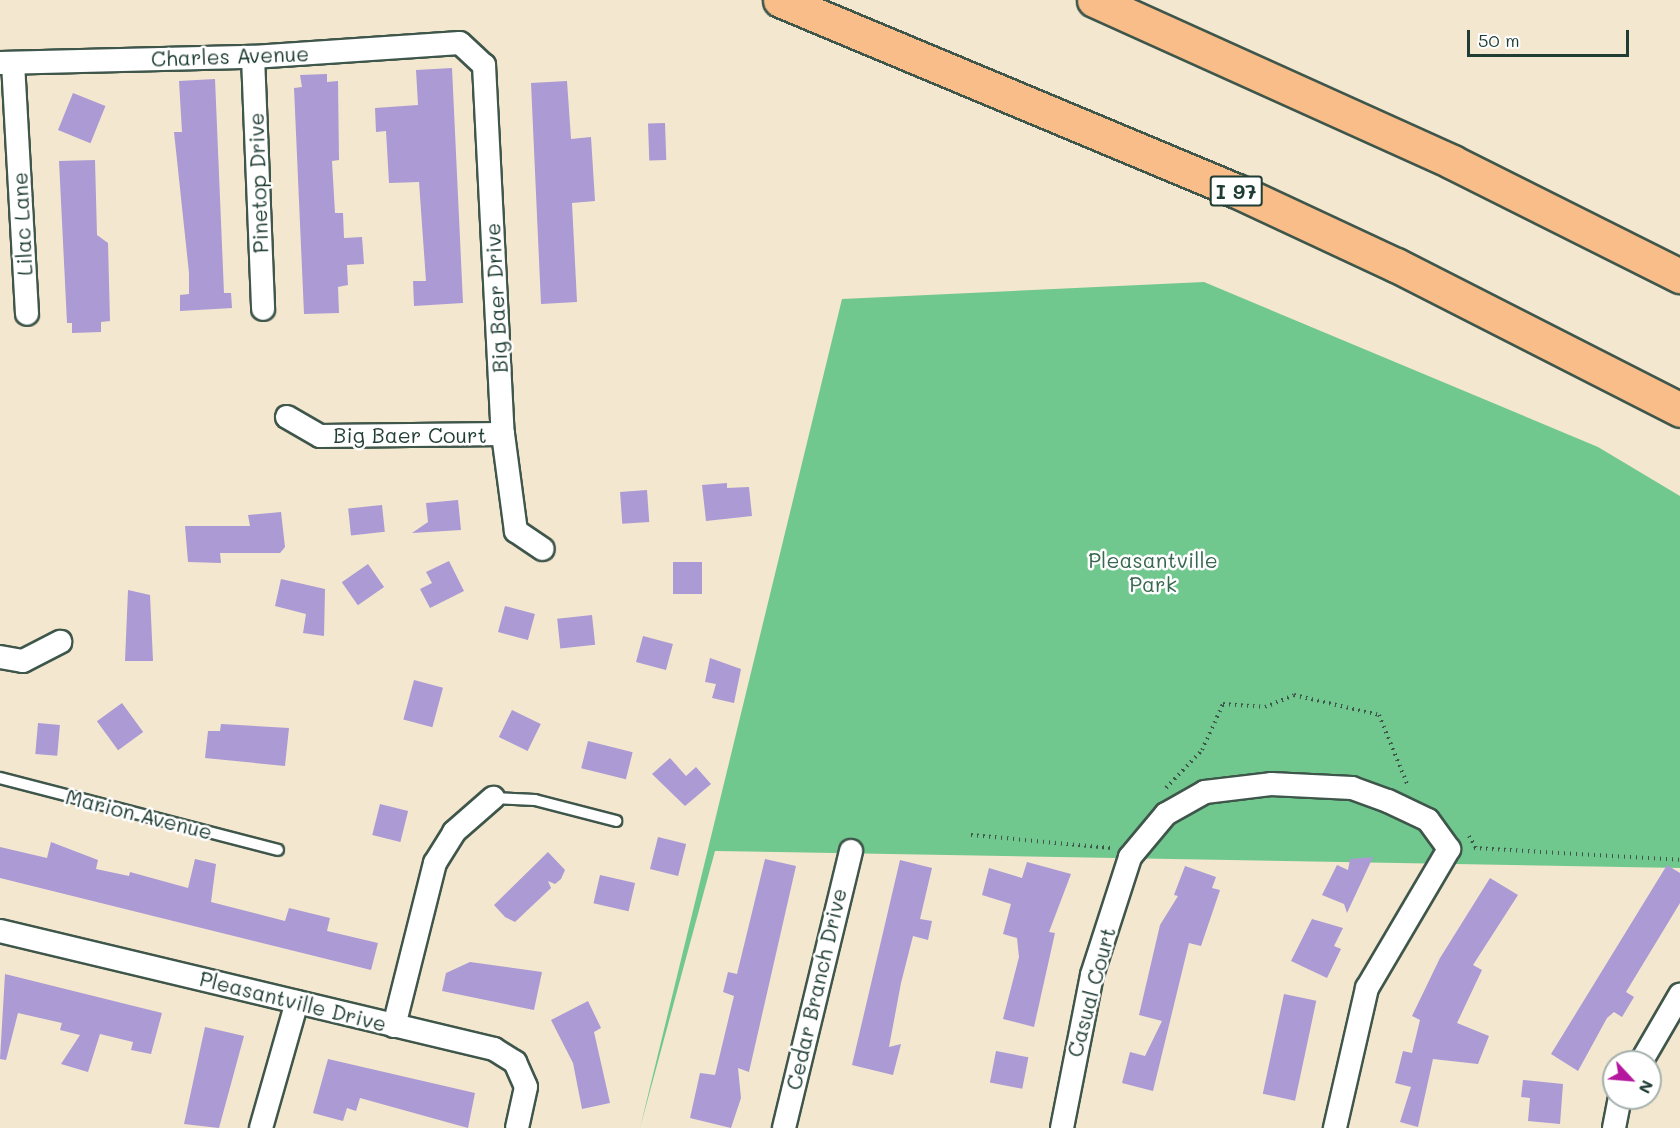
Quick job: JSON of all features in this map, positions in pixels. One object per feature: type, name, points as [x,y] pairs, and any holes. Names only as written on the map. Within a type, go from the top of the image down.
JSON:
[{"type":"highway","name":"I 97","points":[[780,0],[1237,191],[1418,276],[1680,410]]},
{"type":"highway","points":[[1094,0],[1442,157],[1680,276]]},
{"type":"street","name":"Charles Avenue","points":[[6,63],[253,57],[460,43]]},
{"type":"street","name":"Big Baer Drive","points":[[460,43],[484,65],[503,434],[516,531],[543,549]]},
{"type":"street","name":"Pinetop Drive","points":[[253,57],[263,309]]},
{"type":"street","name":"Lilac Lane","points":[[6,63],[27,314]]},
{"type":"street","name":"Big Baer Court","points":[[287,417],[320,436],[503,434]]},
{"type":"street","points":[[0,657],[23,661],[60,642]]},
{"type":"street","name":"Casual Court","points":[[1062,1128],[1092,975],[1130,857],[1166,814],[1205,792],[1259,784],[1361,791],[1428,820],[1449,849]]},
{"type":"street","points":[[394,1026],[435,863],[454,832],[493,798]]},
{"type":"street","points":[[1335,1128],[1366,988],[1449,849]]},
{"type":"street","name":"Cedar Branch Drive","points":[[784,1128],[851,851]]},
{"type":"street","name":"Pleasantville Drive","points":[[0,931],[494,1049],[515,1062],[526,1087],[518,1128]]},
{"type":"street","points":[[1648,1050],[1680,995]]},
{"type":"street","points":[[261,1128],[297,1002]]},
{"type":"street","points":[[1614,1128],[1618,1110]]},
{"type":"lane","name":"Marion Avenue","points":[[0,778],[279,850]]},
{"type":"lane","points":[[493,798],[535,800],[616,821]]},
{"type":"path","points":[[1449,849],[1680,860]]},
{"type":"green space","name":"Pleasantville Park","points":[[1204,282],[1598,447],[1680,496],[1680,868],[715,851],[640,1128],[842,299]]},
{"type":"building","points":[[452,68],[463,303],[414,306],[413,281],[426,281],[419,182],[389,183],[386,131],[376,132],[375,108],[418,105],[416,70]]},
{"type":"building","points":[[327,74],[327,82],[338,81],[339,160],[332,161],[335,213],[343,213],[344,238],[362,237],[364,264],[347,265],[348,285],[338,287],[339,313],[304,314],[294,88],[302,87],[300,75]]},
{"type":"building","points":[[215,79],[224,293],[231,293],[232,308],[180,311],[180,295],[189,294],[189,273],[174,132],[182,132],[179,81]]},
{"type":"building","points":[[567,81],[571,139],[591,137],[595,201],[572,203],[577,302],[541,304],[531,83]]},
{"type":"building","points":[[73,93],[105,106],[90,143],[58,130]]},
{"type":"building","points":[[665,123],[666,160],[649,161],[648,124]]},
{"type":"building","points":[[95,160],[97,235],[108,243],[110,321],[101,322],[101,332],[72,333],[72,323],[67,323],[59,161]]},
{"type":"building","points":[[727,483],[727,488],[749,487],[752,516],[706,521],[702,485]]},
{"type":"building","points":[[647,490],[649,522],[622,524],[620,492]]},
{"type":"building","points":[[458,500],[461,530],[412,533],[428,522],[426,503]]},
{"type":"building","points":[[382,505],[385,532],[351,535],[348,509]]},
{"type":"building","points":[[281,512],[285,547],[280,553],[220,553],[221,563],[188,562],[185,526],[250,526],[248,515]]},
{"type":"building","points":[[449,561],[464,591],[430,608],[420,589],[432,583],[426,572]]},
{"type":"building","points":[[673,562],[702,562],[702,594],[673,594]]},
{"type":"building","points":[[368,564],[384,587],[358,605],[342,582]]},
{"type":"building","points":[[281,579],[325,589],[324,636],[303,633],[306,614],[275,606]]},
{"type":"building","points":[[128,590],[150,595],[153,661],[125,661]]},
{"type":"building","points":[[505,606],[535,614],[528,640],[498,632]]},
{"type":"building","points":[[592,615],[595,645],[560,648],[557,619]]},
{"type":"building","points":[[643,636],[673,644],[666,670],[636,662]]},
{"type":"building","points":[[710,658],[741,669],[734,703],[712,698],[716,684],[705,682]]},
{"type":"building","points":[[414,680],[443,688],[432,727],[403,720]]},
{"type":"building","points":[[122,703],[143,732],[118,750],[97,721]]},
{"type":"building","points":[[512,710],[541,724],[528,751],[499,737]]},
{"type":"building","points":[[38,723],[60,725],[57,756],[35,754]]},
{"type":"building","points":[[221,724],[289,728],[285,766],[205,758],[208,731],[220,731]]},
{"type":"building","points":[[588,741],[633,752],[626,779],[581,768]]},
{"type":"building","points":[[670,758],[686,776],[696,767],[711,784],[685,806],[652,774]]},
{"type":"building","points":[[380,804],[408,811],[400,842],[372,835]]},
{"type":"building","points":[[658,837],[686,844],[678,876],[650,869]]},
{"type":"building","points":[[51,842],[98,860],[96,869],[129,876],[130,872],[188,888],[195,859],[216,864],[211,902],[285,921],[289,908],[330,918],[327,931],[378,943],[371,970],[0,878],[0,847],[47,858]]},
{"type":"building","points":[[548,852],[565,870],[561,879],[555,884],[548,881],[551,888],[515,922],[505,917],[494,905]]},
{"type":"building","points":[[1373,857],[1347,913],[1344,904],[1322,895],[1337,865],[1348,870],[1350,859]]},
{"type":"building","points":[[765,859],[796,866],[749,1072],[738,1068],[741,1098],[731,1128],[690,1118],[700,1073],[715,1075],[734,996],[723,992],[728,972],[737,974]]},
{"type":"building","points":[[900,860],[932,868],[920,919],[932,921],[928,940],[913,936],[901,983],[889,1047],[901,1044],[893,1075],[852,1065]]},
{"type":"building","points":[[1027,862],[1071,874],[1049,932],[1055,933],[1034,1027],[1003,1019],[1019,957],[1017,938],[1003,934],[1011,904],[982,895],[989,868],[1022,878]]},
{"type":"building","points":[[1667,865],[1680,873],[1680,903],[1626,992],[1634,997],[1622,1017],[1614,1012],[1607,1018],[1578,1071],[1551,1054]]},
{"type":"building","points":[[1185,866],[1216,877],[1212,888],[1220,890],[1201,946],[1189,943],[1153,1091],[1122,1083],[1130,1052],[1145,1056],[1162,1021],[1139,1015],[1160,925],[1178,896],[1174,895]]},
{"type":"building","points":[[600,875],[635,883],[629,911],[593,903]]},
{"type":"building","points":[[1490,878],[1518,895],[1473,965],[1482,970],[1457,1023],[1489,1036],[1478,1064],[1433,1059],[1418,1127],[1400,1122],[1411,1087],[1395,1083],[1403,1051],[1412,1053],[1420,1020],[1412,1016],[1440,958]]},
{"type":"building","points":[[1312,919],[1343,928],[1334,946],[1341,949],[1327,978],[1291,961]]},
{"type":"building","points":[[470,962],[542,972],[534,1010],[442,991],[446,973]]},
{"type":"building","points":[[5,974],[162,1013],[151,1054],[131,1050],[133,1042],[100,1034],[88,1072],[61,1064],[80,1035],[60,1030],[62,1023],[18,1013],[6,1060],[0,1059]]},
{"type":"building","points":[[1284,994],[1316,1001],[1295,1101],[1263,1094]]},
{"type":"building","points":[[588,1001],[601,1028],[594,1032],[610,1103],[582,1109],[573,1063],[551,1020]]},
{"type":"building","points":[[205,1027],[244,1036],[219,1128],[184,1124]]},
{"type":"building","points":[[996,1051],[1028,1057],[1022,1089],[990,1082]]},
{"type":"building","points":[[328,1059],[475,1093],[468,1128],[360,1098],[356,1111],[347,1108],[343,1121],[313,1113]]},
{"type":"building","points":[[1523,1080],[1563,1084],[1560,1124],[1528,1121],[1530,1098],[1521,1097]]}]
